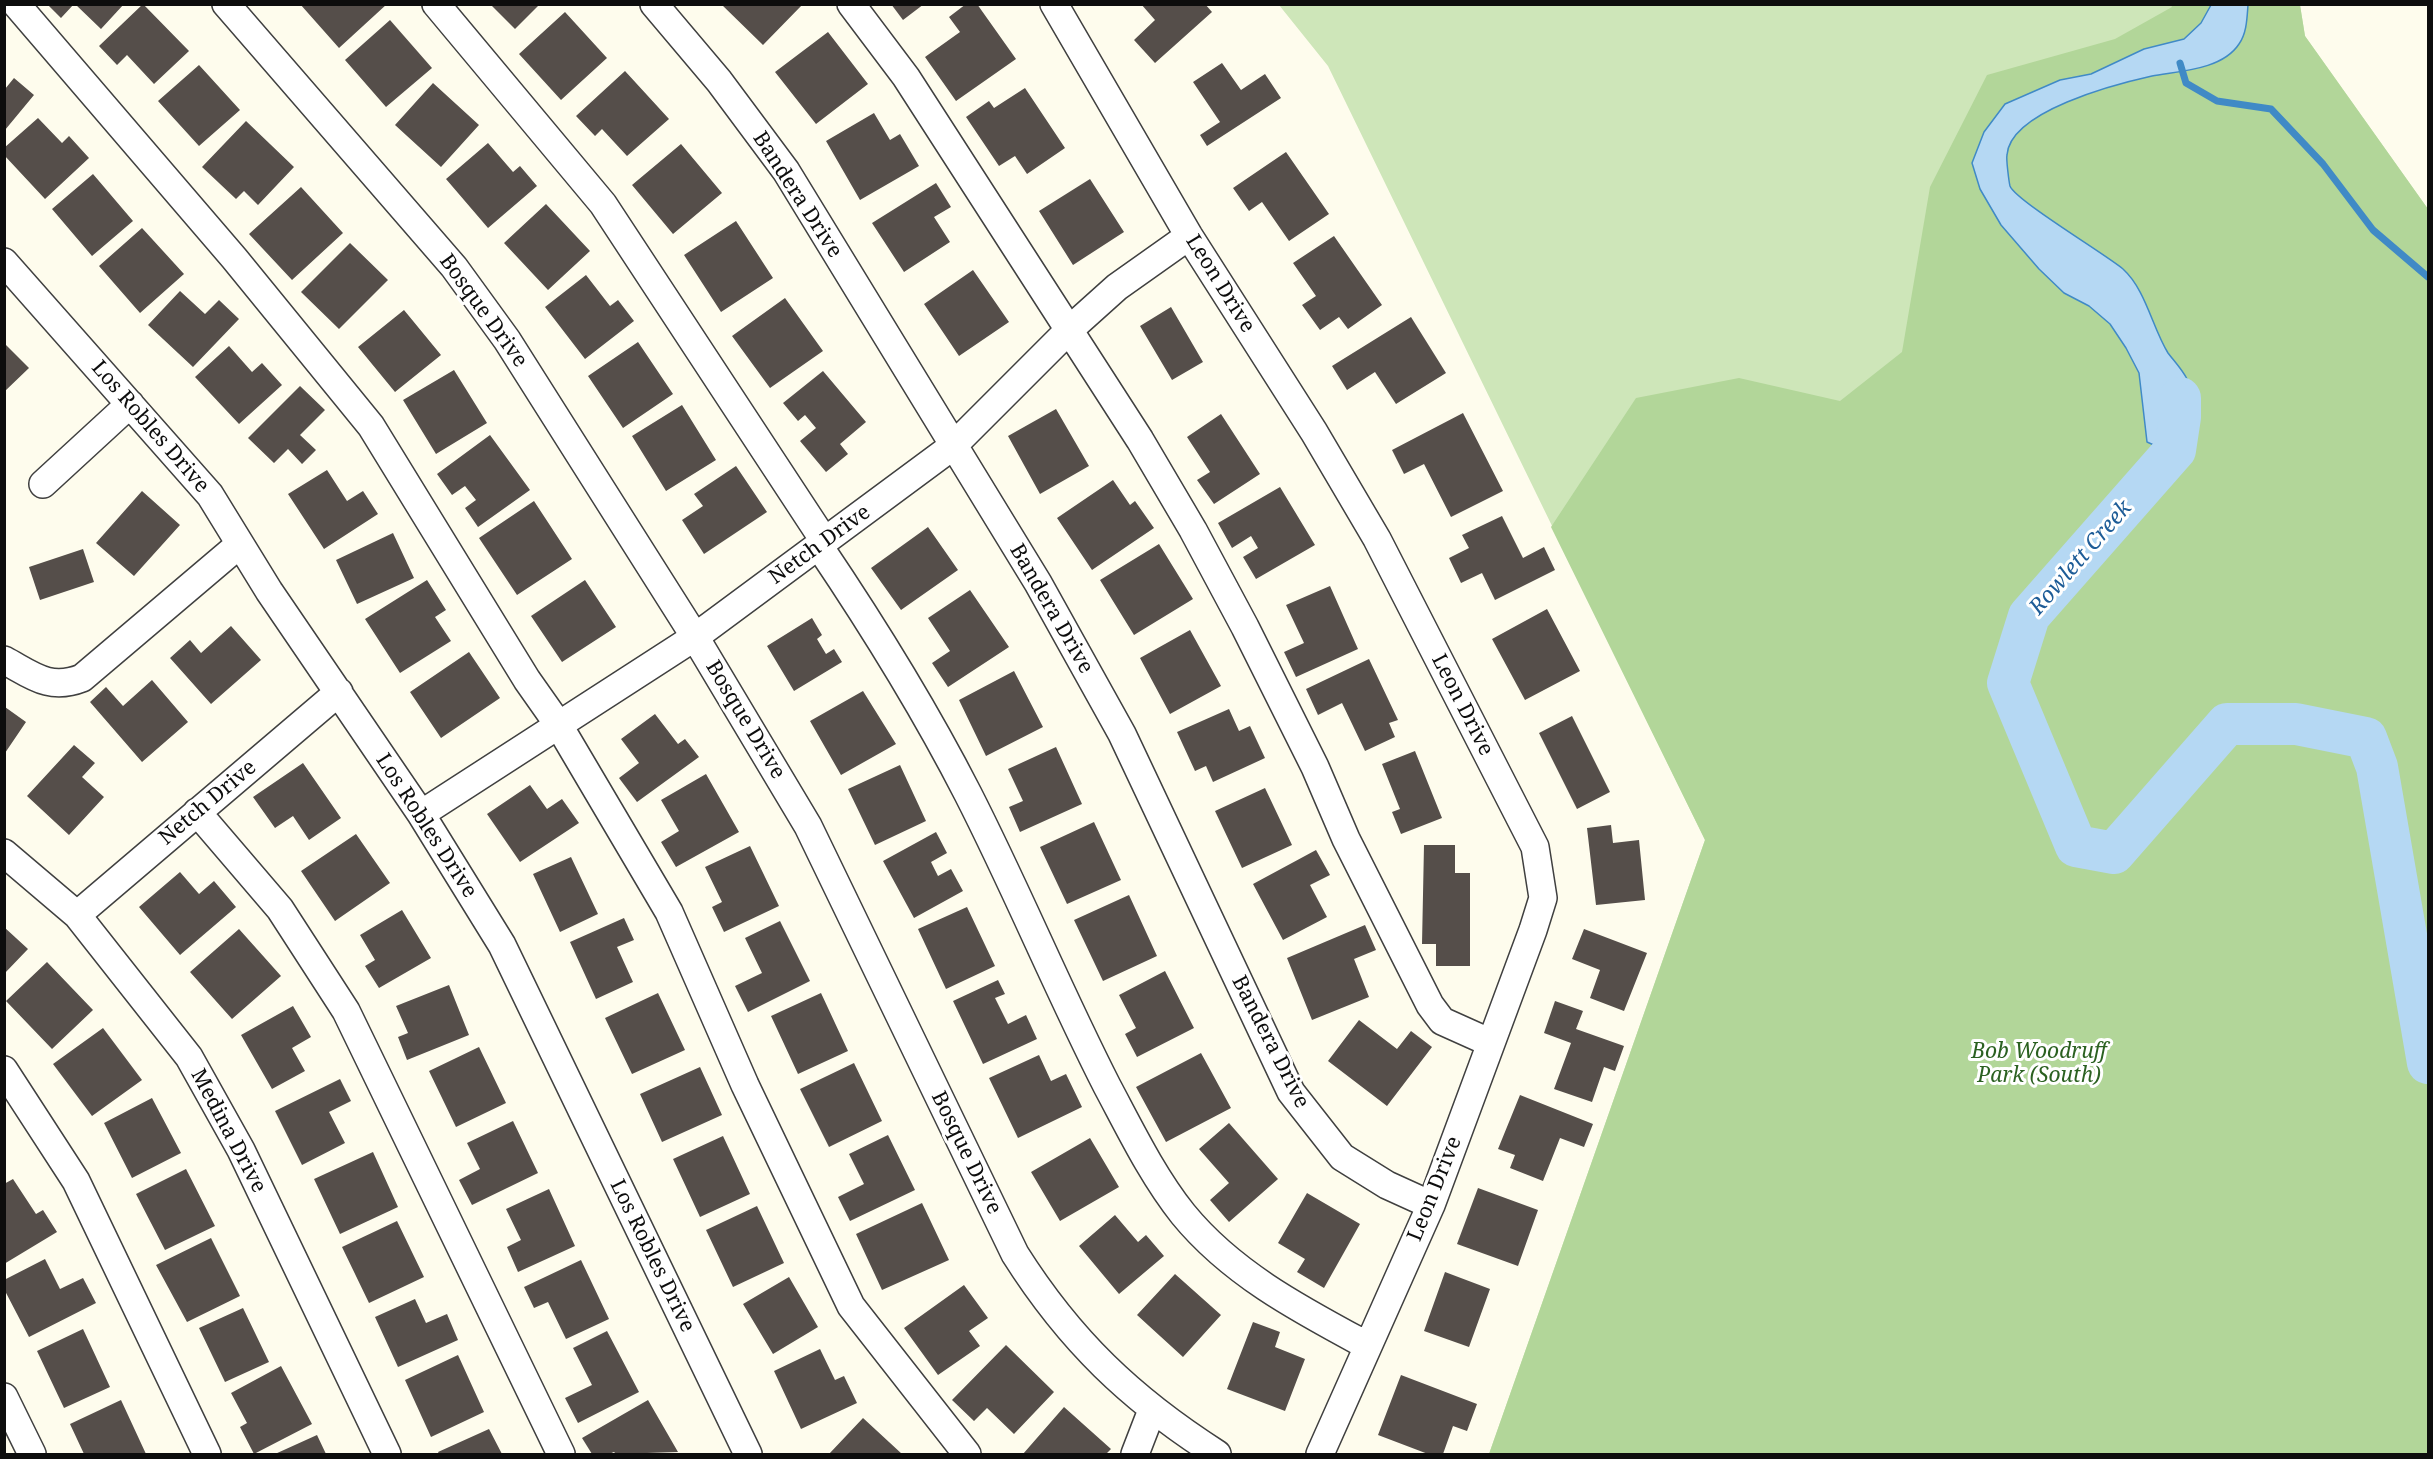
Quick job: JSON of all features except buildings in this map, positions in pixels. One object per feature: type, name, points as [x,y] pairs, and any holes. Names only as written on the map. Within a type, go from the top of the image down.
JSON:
[{"type":"street","points":[[16,4],[234,258],[371,426],[527,680],[558,724],[669,912],[745,1085],[851,1306],[967,1455]]},
{"type":"street","name":"Bosque Drive","points":[[226,4],[454,267],[507,340],[696,637],[808,826],[1015,1254],[1044,1300],[1094,1358],[1152,1410],[1217,1455]]},
{"type":"street","points":[[436,4],[603,204],[874,628],[968,793],[1078,1029],[1142,1154],[1183,1214],[1237,1268],[1300,1310],[1368,1346]]},
{"type":"street","name":"Bandera Drive","points":[[654,4],[719,81],[786,171],[1038,583],[1122,734],[1291,1092],[1342,1157],[1387,1185],[1431,1205]]},
{"type":"street","points":[[851,4],[906,77],[1140,440],[1193,530],[1315,767],[1346,839],[1430,1005],[1442,1021],[1491,1043]]},
{"type":"street","name":"Leon Drive","points":[[1054,4],[1189,236],[1314,432],[1377,539],[1535,847],[1543,898],[1431,1205],[1320,1455]]},
{"type":"street","name":"Netch Drive","points":[[421,814],[696,637],[953,446],[1068,331],[1117,287],[1189,236]]},
{"type":"street","name":"Los Robles Drive","points":[[4,262],[210,495],[240,544],[421,814],[502,945],[748,1455]]},
{"type":"street","points":[[43,484],[130,404]]},
{"type":"street","points":[[4,660],[44,682],[66,684],[82,678],[240,544]]},
{"type":"street","name":"Netch Drive","points":[[76,915],[339,692]]},
{"type":"street","points":[[197,812],[280,909],[346,1011],[561,1455]]},
{"type":"street","name":"Medina Drive","points":[[4,853],[76,915],[189,1057],[241,1150],[387,1455]]},
{"type":"street","points":[[4,1070],[76,1180],[207,1455]]},
{"type":"street","points":[[4,1397],[32,1455]]},
{"type":"street","points":[[1135,1455],[1152,1410]]},
{"type":"green space","name":"Bob Woodruff Park (South)","points":[[1279,5],[2300,5],[2305,36],[2428,209],[2428,1454],[1489,1454],[1705,840],[1328,66]]},
{"type":"green space","name":"Bob Woodruff Park (South)","points":[[2171,5],[2300,5],[2305,36],[2428,209],[2428,1454],[1489,1454],[1705,840],[1551,527],[1636,398],[1739,378],[1840,401],[1902,352],[1930,187],[1987,75],[2115,39],[2172,7]]},
{"type":"water","points":[[2211,5],[2248,5],[2244,35],[2231,53],[2199,68],[2136,80],[2067,102],[2026,125],[2013,139],[2007,155],[2010,186],[2016,193],[2123,269],[2137,287],[2162,343],[2187,379],[2193,398],[2194,421],[2183,458],[2147,442],[2139,373],[2126,348],[2110,324],[2089,306],[2064,293],[2039,269],[2001,225],[1980,189],[1972,163],[1984,132],[2005,104],[2060,80],[2091,74],[2144,49],[2184,39],[2201,23]]},
{"type":"waterway","points":[[2180,63],[2186,83],[2217,101],[2271,109],[2323,164],[2373,230],[2428,277]]},
{"type":"waterway","name":"Rowlett Creek","points":[[2180,398],[2180,417],[2175,450],[2029,616],[2008,683],[2076,846],[2114,853],[2227,724],[2296,724],[2366,738],[2377,767],[2428,1063]]}]
